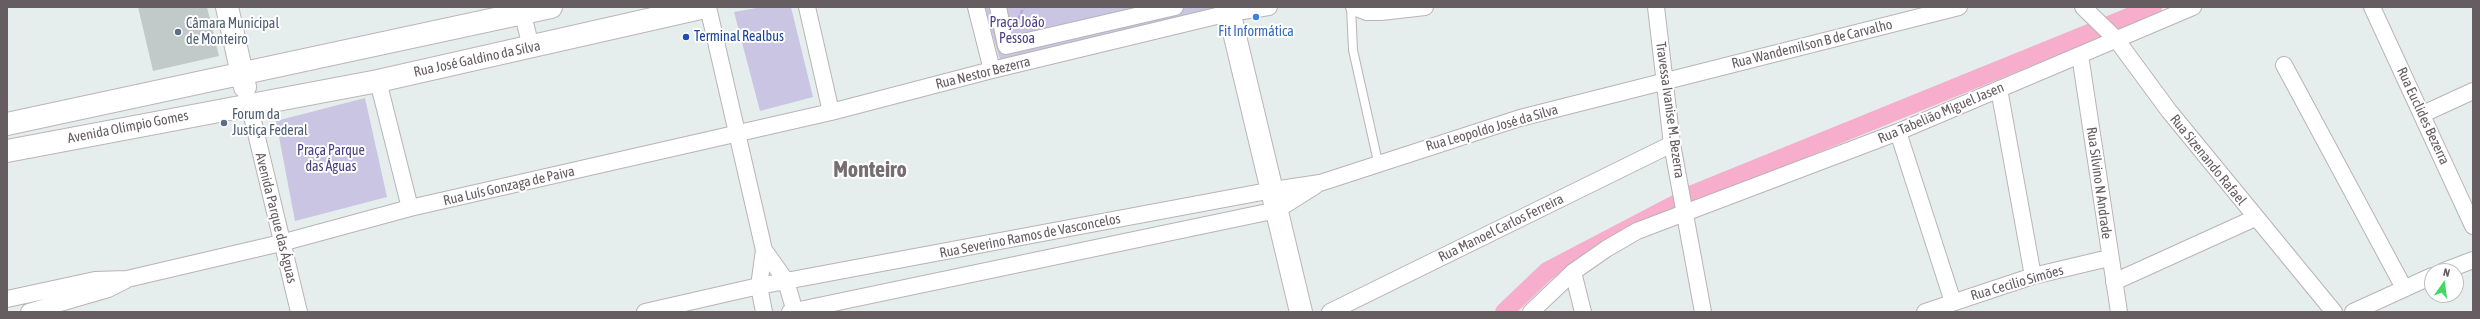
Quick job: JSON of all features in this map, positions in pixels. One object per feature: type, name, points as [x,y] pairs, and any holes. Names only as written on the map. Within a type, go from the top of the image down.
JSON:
[{"type":"main road","name":"Avenida Parque das Águas","points":[[227,7],[249,104]]},
{"type":"main road","points":[[242,74],[522,10],[551,7]]},
{"type":"main road","name":"Rua José Galdino da Silva","points":[[249,104],[378,80],[706,7]]},
{"type":"main road","points":[[1228,10],[1301,312]]},
{"type":"main road","name":"Avenida Olímpio Gomes","points":[[15,122],[242,74]]},
{"type":"main road","name":"Avenida Olímpio Gomes","points":[[7,151],[249,104]]},
{"type":"main road","points":[[15,122],[30,146]]},
{"type":"street","points":[[706,7],[738,134],[764,250],[759,286],[764,312]]},
{"type":"street","points":[[807,7],[831,112]]},
{"type":"street","points":[[976,7],[992,70]]},
{"type":"street","points":[[998,7],[1006,46],[1175,7]]},
{"type":"street","name":"Rua Nestor Bezerra","points":[[738,134],[831,112],[1228,10],[1269,7]]},
{"type":"street","points":[[1352,7],[1367,12],[1381,12],[1425,7]]},
{"type":"street","name":"Travessa Ivanise M. Bezerra","points":[[1656,7],[1672,144],[1703,312]]},
{"type":"street","name":"Rua Wandemilson B de Carvalho","points":[[1665,81],[1959,7]]},
{"type":"street","name":"Rua Sizenando Rafael","points":[[2083,7],[2116,40],[2168,111],[2334,312]]},
{"type":"street","name":"Rua Tabelião Miguel Jasen","points":[[1531,312],[1573,272],[1606,249],[1638,231],[1898,132],[2194,7]]},
{"type":"street","name":"Rua Euclides Bezerra","points":[[2372,7],[2423,114],[2473,226]]},
{"type":"street","points":[[522,10],[531,47]]},
{"type":"street","name":"Rua Silvino N Andrade","points":[[2080,55],[2118,312]]},
{"type":"street","points":[[2284,65],[2404,288]]},
{"type":"street","points":[[378,80],[410,208]]},
{"type":"street","name":"Rua Leopoldo José da Silva","points":[[1275,200],[1378,162],[1520,118],[1665,81]]},
{"type":"street","points":[[1999,89],[2033,276]]},
{"type":"street","points":[[2423,114],[2473,90]]},
{"type":"street","name":"Avenida Parque das Águas","points":[[249,104],[298,312]]},
{"type":"street","points":[[1898,132],[1953,302]]},
{"type":"street","name":"Rua Luís Gonzaga de Paiva","points":[[128,279],[281,242],[410,208],[738,134]]},
{"type":"street","name":"Rua Manoel Carlos Ferreira","points":[[1330,312],[1672,144]]},
{"type":"street","name":"Rua Severino Ramos de Vasconcelos","points":[[645,312],[786,280],[912,258],[1275,200]]},
{"type":"street","name":"Rua Severino Ramos de Vasconcelos","points":[[793,312],[1275,200]]},
{"type":"street","points":[[2114,282],[2255,218]]},
{"type":"street","points":[[764,250],[786,280],[793,312]]},
{"type":"street","points":[[912,258],[918,284]]},
{"type":"street","name":"Rua Cecilio Simões","points":[[1925,312],[2033,276],[2110,258]]},
{"type":"street","points":[[1573,272],[1583,312]]},
{"type":"street","points":[[7,299],[51,288],[104,278],[128,279]]},
{"type":"street","points":[[29,312],[56,309],[116,286],[128,279]]},
{"type":"street","points":[[2353,312],[2424,279]]},
{"type":"street","points":[[51,288],[56,309]]},
{"type":"lane","points":[[1352,7],[1354,50],[1378,162]]},
{"type":"green space","points":[[762,7],[791,7],[813,97],[760,111],[734,12]]},
{"type":"green space","name":"Praça João Pessoa","points":[[984,7],[1222,7],[1000,60]]},
{"type":"green space","name":"Praça Parque das Águas","points":[[365,98],[387,197],[295,221],[276,121]]},
{"type":"building","name":"Câmara Municipal de Monteiro","points":[[138,7],[207,7],[219,56],[153,71]]},
{"type":"waterway","points":[[1690,195],[2153,7]]},
{"type":"waterway","points":[[1504,312],[1547,271],[1677,203]]},
{"type":"place","name":"Fit Informática","points":[[1256,17]]},
{"type":"place","name":"Câmara Municipal de Monteiro","points":[[178,32]]},
{"type":"place","name":"Terminal Realbus","points":[[686,37]]},
{"type":"place","name":"Forum da Justiça Federal","points":[[224,123]]},
{"type":"district","name":"Monteiro","points":[[870,170]]}]
